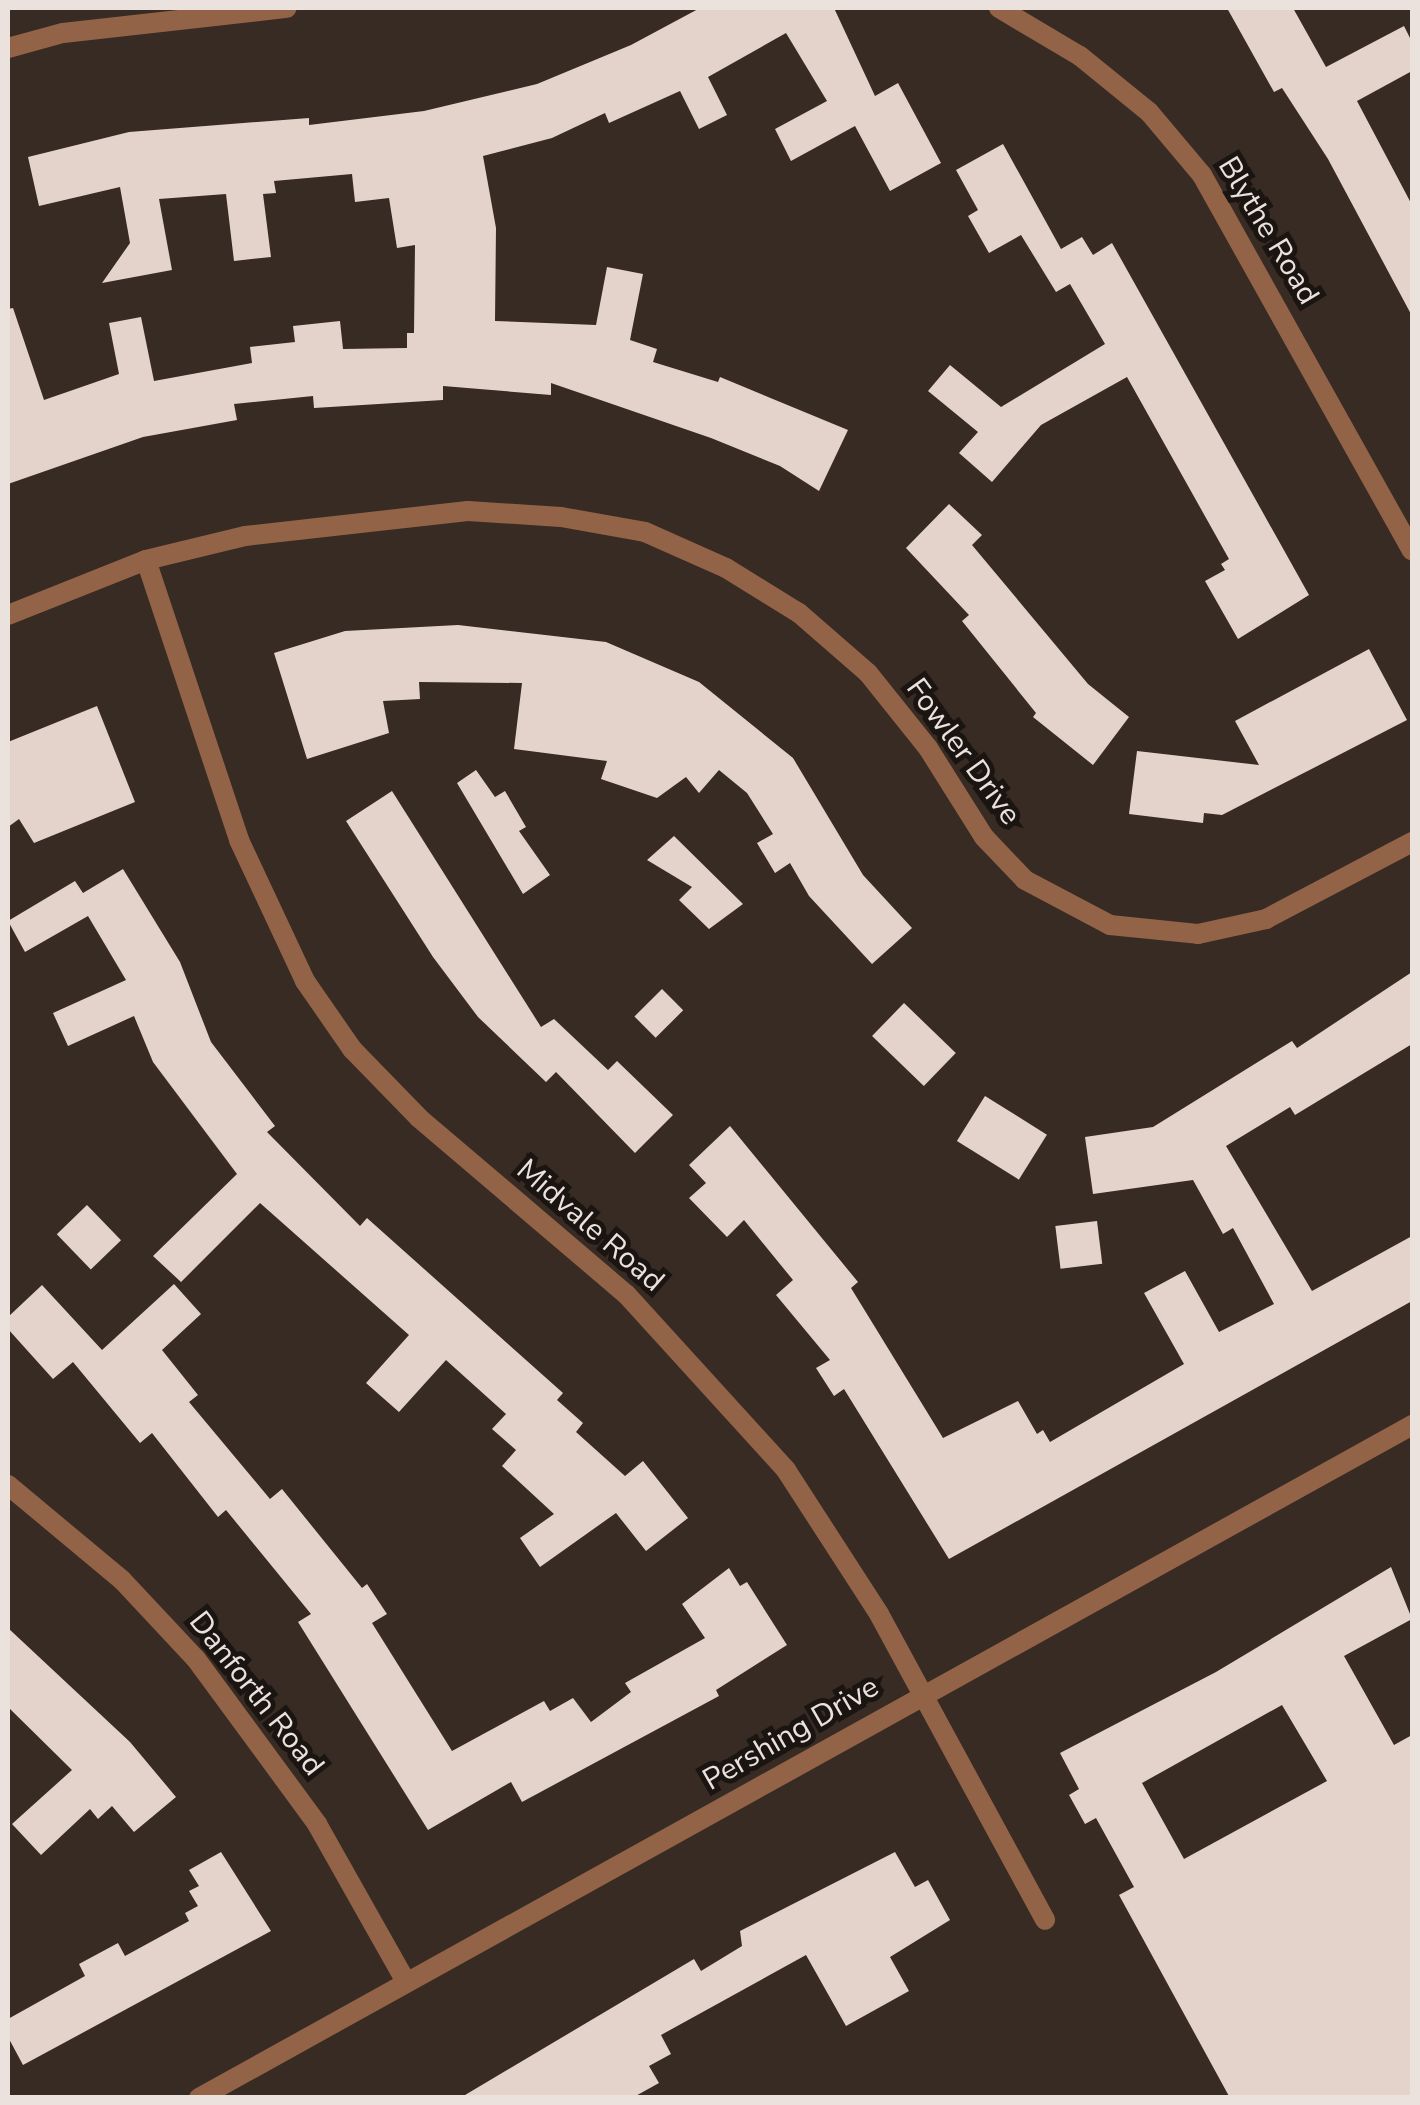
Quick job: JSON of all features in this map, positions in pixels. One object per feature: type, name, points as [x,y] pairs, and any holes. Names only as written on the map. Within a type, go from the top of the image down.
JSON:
[{"type":"street","points":[[8,48],[95,28],[287,8]]},
{"type":"street","name":"Blythe Road","points":[[999,8],[1080,56],[1149,112],[1202,175],[1412,550]]},
{"type":"street","name":"Fowler Drive","points":[[8,615],[146,560],[341,521],[468,511],[561,516],[645,532],[726,568],[799,614],[868,673],[928,748],[984,836],[1024,880],[1110,925],[1198,934],[1266,919],[1412,842]]},
{"type":"street","name":"Midvale Road","points":[[146,560],[238,840],[305,981],[352,1049],[419,1118],[626,1294],[705,1375],[786,1470],[879,1614],[1046,1920]]},
{"type":"street","name":"Pershing Drive","points":[[200,2098],[1412,1425]]},
{"type":"street","name":"Danforth Road","points":[[8,1485],[122,1580],[196,1659],[317,1824],[406,1982]]},
{"type":"building","points":[[700,8],[834,8],[875,96],[898,83],[941,163],[890,191],[855,126],[791,161],[775,129],[827,101],[786,33],[708,77],[727,115],[699,129],[680,91],[609,123],[605,113],[552,138],[483,156],[496,228],[495,321],[596,325],[607,267],[643,274],[630,340],[657,349],[653,362],[718,382],[720,377],[848,430],[819,491],[780,466],[711,438],[551,383],[551,395],[443,386],[443,400],[314,408],[313,396],[234,404],[237,420],[143,437],[8,484],[8,309],[13,308],[44,400],[119,374],[109,323],[141,317],[154,381],[252,363],[250,347],[295,342],[293,326],[340,321],[343,349],[407,348],[407,333],[414,333],[415,245],[397,248],[389,198],[355,202],[352,174],[274,181],[276,193],[263,194],[271,257],[234,261],[226,194],[159,199],[172,270],[102,283],[130,243],[120,187],[39,206],[28,157],[129,132],[309,118],[309,125],[424,111],[537,84],[631,45]]},
{"type":"building","points":[[1227,8],[1293,8],[1326,67],[1404,26],[1412,42],[1412,71],[1357,101],[1412,205],[1412,316],[1328,159],[1282,88],[1274,92]]},
{"type":"building","points":[[1003,144],[1061,249],[1082,237],[1093,255],[1112,243],[1309,595],[1238,639],[1205,581],[1225,570],[1221,564],[1229,559],[1127,377],[1041,425],[992,482],[959,453],[978,432],[928,391],[950,365],[1001,407],[1105,344],[1070,284],[1056,292],[1021,235],[989,253],[968,216],[978,210],[956,170]]},
{"type":"building","points":[[949,504],[982,535],[972,545],[1088,684],[1129,717],[1093,765],[1033,717],[1036,713],[962,621],[969,615],[906,548]]},
{"type":"building","points":[[458,625],[606,642],[699,682],[793,758],[863,875],[912,928],[872,964],[809,896],[790,863],[775,873],[757,843],[773,834],[747,793],[719,770],[699,793],[686,777],[657,798],[601,779],[607,761],[514,749],[522,683],[419,682],[420,699],[383,701],[389,733],[307,759],[274,653],[345,631]]},
{"type":"building","points":[[1369,649],[1407,720],[1222,815],[1204,813],[1203,823],[1129,814],[1137,751],[1259,765],[1235,721]]},
{"type":"building","points":[[97,706],[135,802],[34,843],[19,819],[8,827],[8,742]]},
{"type":"building","points":[[476,770],[495,797],[505,791],[526,827],[519,831],[550,875],[523,894],[457,783]]},
{"type":"building","points":[[392,791],[541,1027],[554,1019],[608,1070],[617,1061],[673,1115],[635,1153],[556,1072],[546,1082],[478,1017],[433,957],[346,821]]},
{"type":"building","points":[[674,836],[743,904],[709,929],[679,900],[692,887],[647,860]]},
{"type":"building","points":[[123,869],[180,962],[211,1042],[275,1126],[267,1132],[360,1226],[367,1218],[563,1393],[557,1400],[583,1423],[576,1432],[625,1476],[643,1461],[688,1518],[646,1551],[616,1513],[540,1567],[520,1538],[554,1514],[502,1466],[516,1450],[492,1429],[506,1414],[446,1360],[399,1412],[366,1383],[409,1335],[260,1203],[181,1282],[153,1256],[237,1174],[153,1062],[134,1016],[68,1046],[53,1013],[126,980],[88,916],[25,952],[8,921],[75,881],[83,893]]},
{"type":"building","points":[[1412,972],[1412,1044],[1295,1115],[1290,1107],[1226,1146],[1312,1291],[1412,1236],[1412,1301],[949,1559],[844,1389],[834,1396],[816,1368],[830,1360],[776,1295],[793,1280],[744,1220],[727,1237],[689,1198],[706,1183],[689,1165],[730,1126],[858,1282],[851,1288],[943,1438],[1018,1401],[1037,1434],[1043,1430],[1050,1442],[1184,1364],[1144,1293],[1185,1271],[1219,1332],[1274,1304],[1233,1228],[1223,1234],[1193,1180],[1093,1194],[1085,1137],[1153,1127],[1292,1041],[1297,1048]]},
{"type":"building","points":[[662,989],[683,1010],[656,1038],[634,1017]]},
{"type":"building","points":[[904,1003],[956,1053],[924,1086],[872,1036]]},
{"type":"building","points":[[985,1096],[1047,1135],[1019,1180],[957,1141]]},
{"type":"building","points":[[87,1205],[121,1240],[91,1269],[57,1234]]},
{"type":"building","points":[[1097,1221],[1102,1264],[1061,1269],[1055,1226]]},
{"type":"building","points":[[174,1284],[201,1314],[162,1350],[198,1395],[189,1402],[270,1499],[282,1489],[362,1588],[367,1584],[387,1614],[372,1623],[452,1751],[544,1701],[550,1711],[573,1698],[591,1722],[631,1692],[625,1683],[705,1638],[682,1604],[729,1568],[740,1586],[747,1582],[787,1645],[716,1690],[719,1696],[522,1802],[511,1782],[428,1830],[298,1622],[311,1614],[226,1510],[218,1517],[152,1433],[140,1443],[73,1362],[53,1379],[8,1329],[8,1317],[42,1285],[102,1350]]},
{"type":"building","points":[[1391,1567],[1412,1619],[1344,1656],[1394,1745],[1412,1735],[1412,2098],[1230,2098],[1119,1895],[1134,1887],[1096,1818],[1085,1824],[1069,1795],[1079,1789],[1060,1753],[1216,1672]],"holes":[[[1282,1705],[1327,1781],[1184,1859],[1142,1783]]]},
{"type":"building","points":[[8,1628],[130,1742],[176,1797],[134,1832],[112,1806],[98,1819],[90,1809],[41,1855],[12,1824],[72,1770],[8,1707]]},
{"type":"building","points":[[221,1852],[271,1931],[23,2065],[8,2037],[8,2019],[85,1976],[79,1964],[118,1943],[125,1956],[189,1921],[185,1913],[198,1906],[189,1891],[199,1886],[189,1870]]},
{"type":"building","points":[[895,1852],[915,1887],[928,1880],[950,1920],[890,1957],[909,1991],[846,2026],[806,1955],[661,2035],[671,2054],[649,2066],[659,2083],[632,2098],[460,2098],[694,1959],[701,1971],[742,1946],[740,1931]]}]
